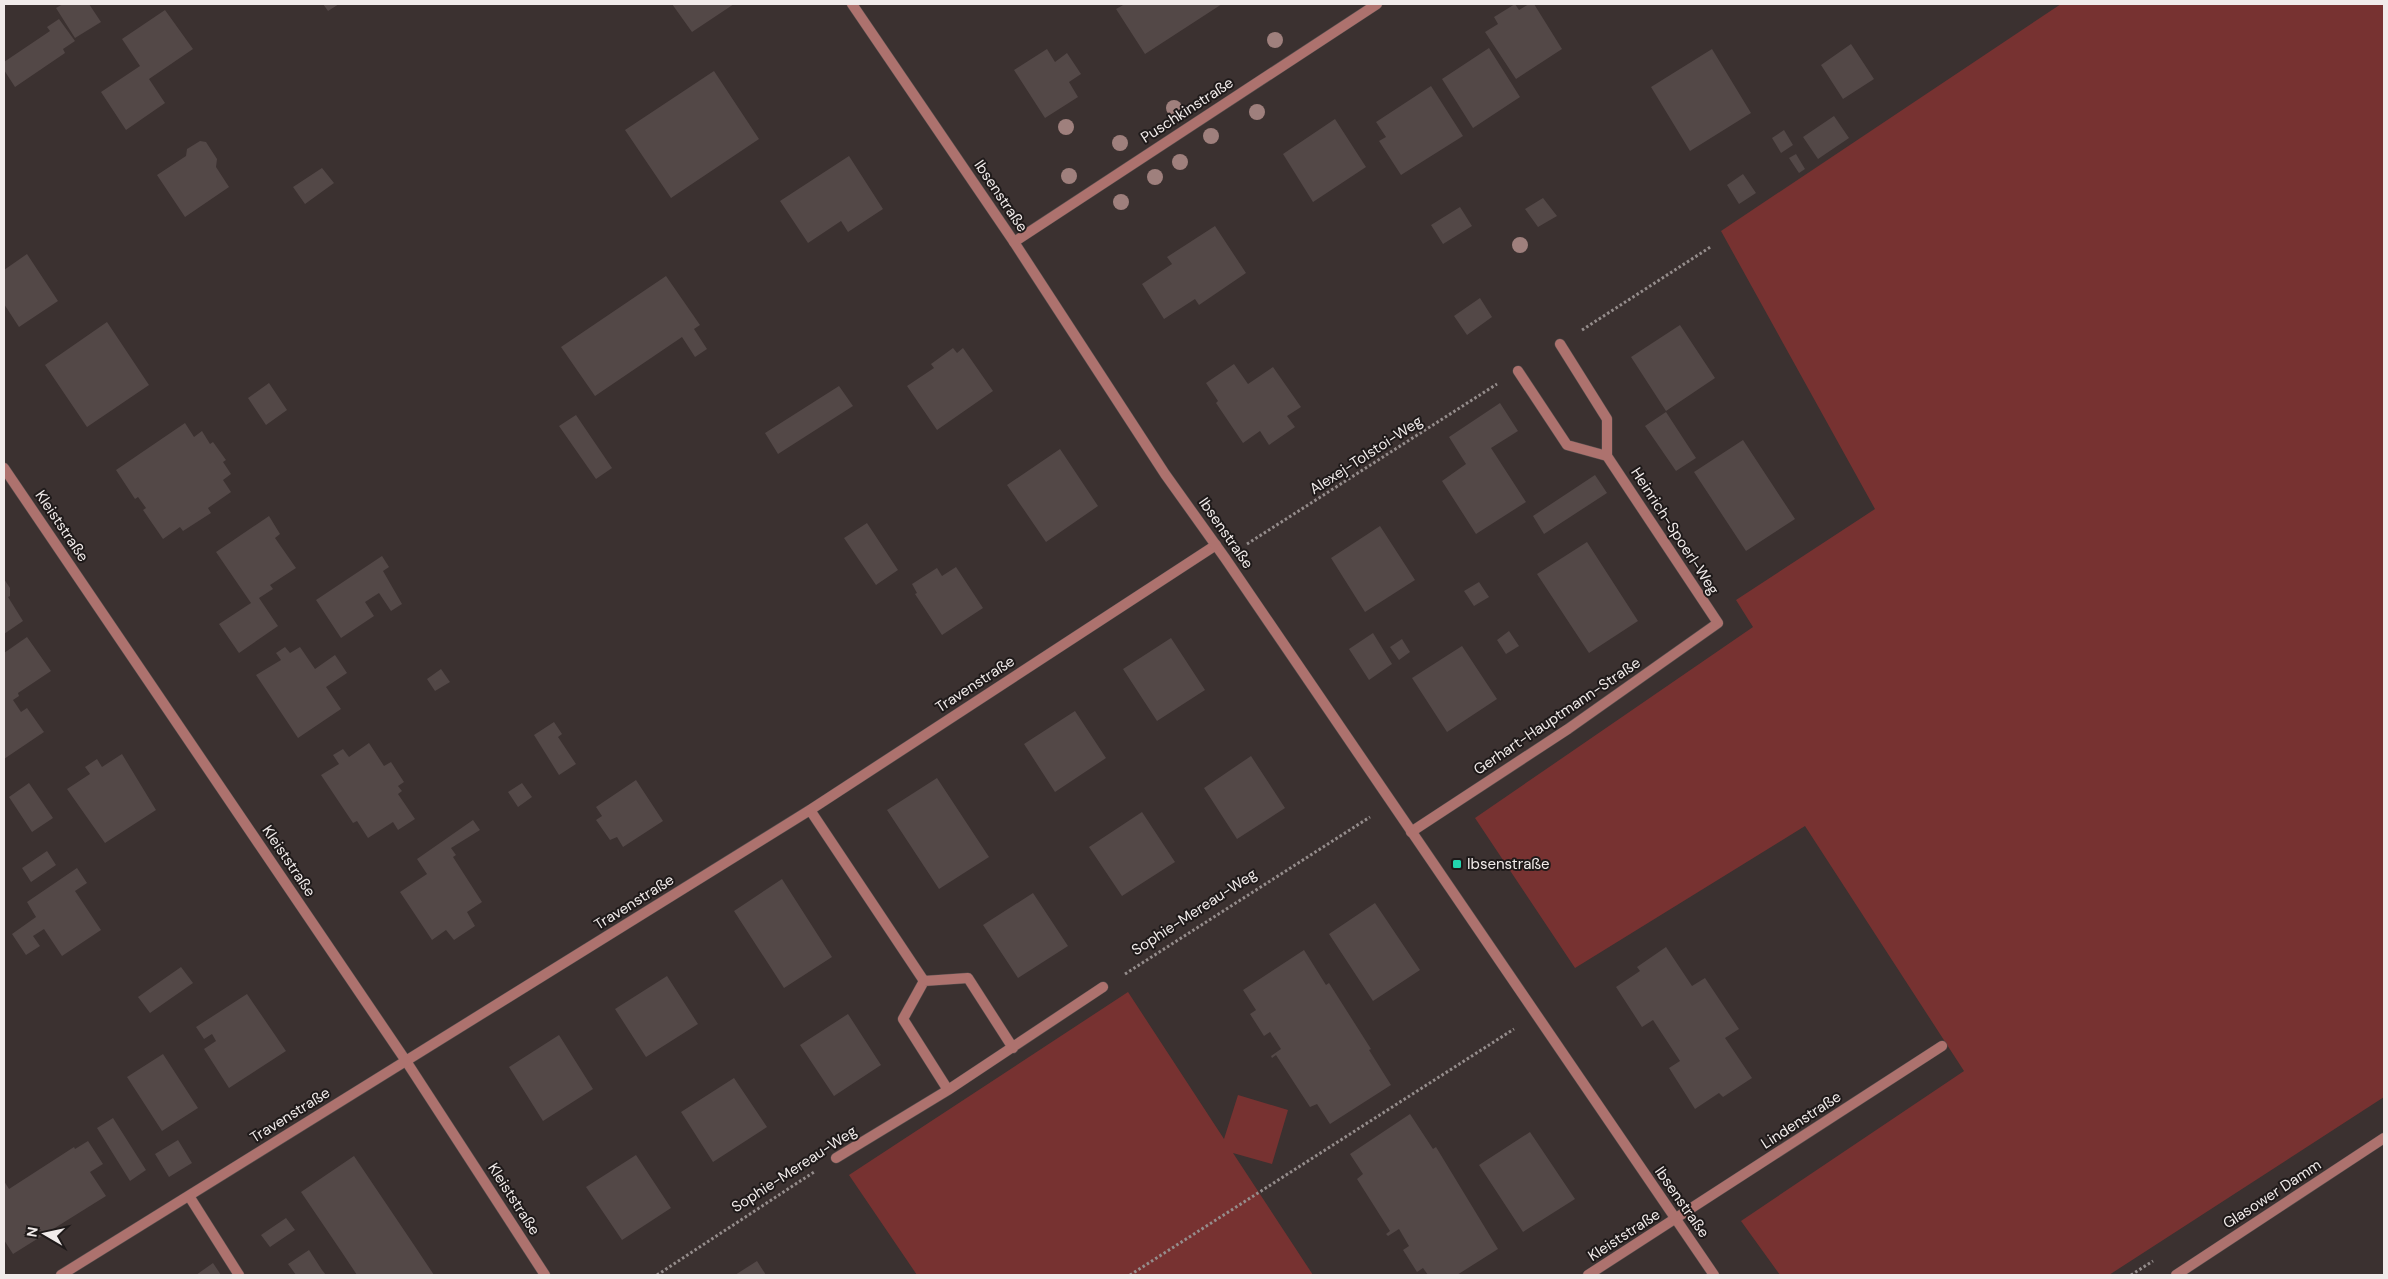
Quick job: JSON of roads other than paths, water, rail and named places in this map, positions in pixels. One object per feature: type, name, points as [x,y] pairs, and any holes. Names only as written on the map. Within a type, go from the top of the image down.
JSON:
[{"type":"street","name":"Ibsenstraße","points":[[852,4],[1014,242],[1165,474],[1225,558],[1714,1275]]},
{"type":"street","name":"Puschkinstraße","points":[[1014,242],[1377,4]]},
{"type":"street","points":[[1518,370],[1567,446],[1607,456],[1607,419],[1560,344]]},
{"type":"street","name":"Heinrich-Spoerl-Weg","points":[[1607,456],[1718,623]]},
{"type":"street","name":"Kleiststraße","points":[[4,468],[406,1060],[545,1275]]},
{"type":"street","name":"Travenstraße","points":[[61,1275],[810,810],[1216,545]]},
{"type":"street","name":"Gerhart-Hauptmann-Straße","points":[[1411,832],[1568,729],[1718,623]]},
{"type":"street","points":[[810,810],[924,981]]},
{"type":"street","points":[[924,981],[968,978],[1013,1048]]},
{"type":"street","points":[[924,981],[903,1019],[948,1090]]},
{"type":"street","name":"Sophie-Mereau-Weg","points":[[836,1158],[948,1090],[1103,987]]},
{"type":"street","name":"Lindenstraße","points":[[1675,1220],[1942,1046]]},
{"type":"street","name":"Glasower Damm","points":[[2176,1275],[2384,1138]]},
{"type":"street","points":[[189,1196],[239,1275]]},
{"type":"street","name":"Kleiststraße","points":[[1588,1275],[1675,1220]]},
{"type":"place","name":"Ibsenstraße","points":[[1457,864]]}]
